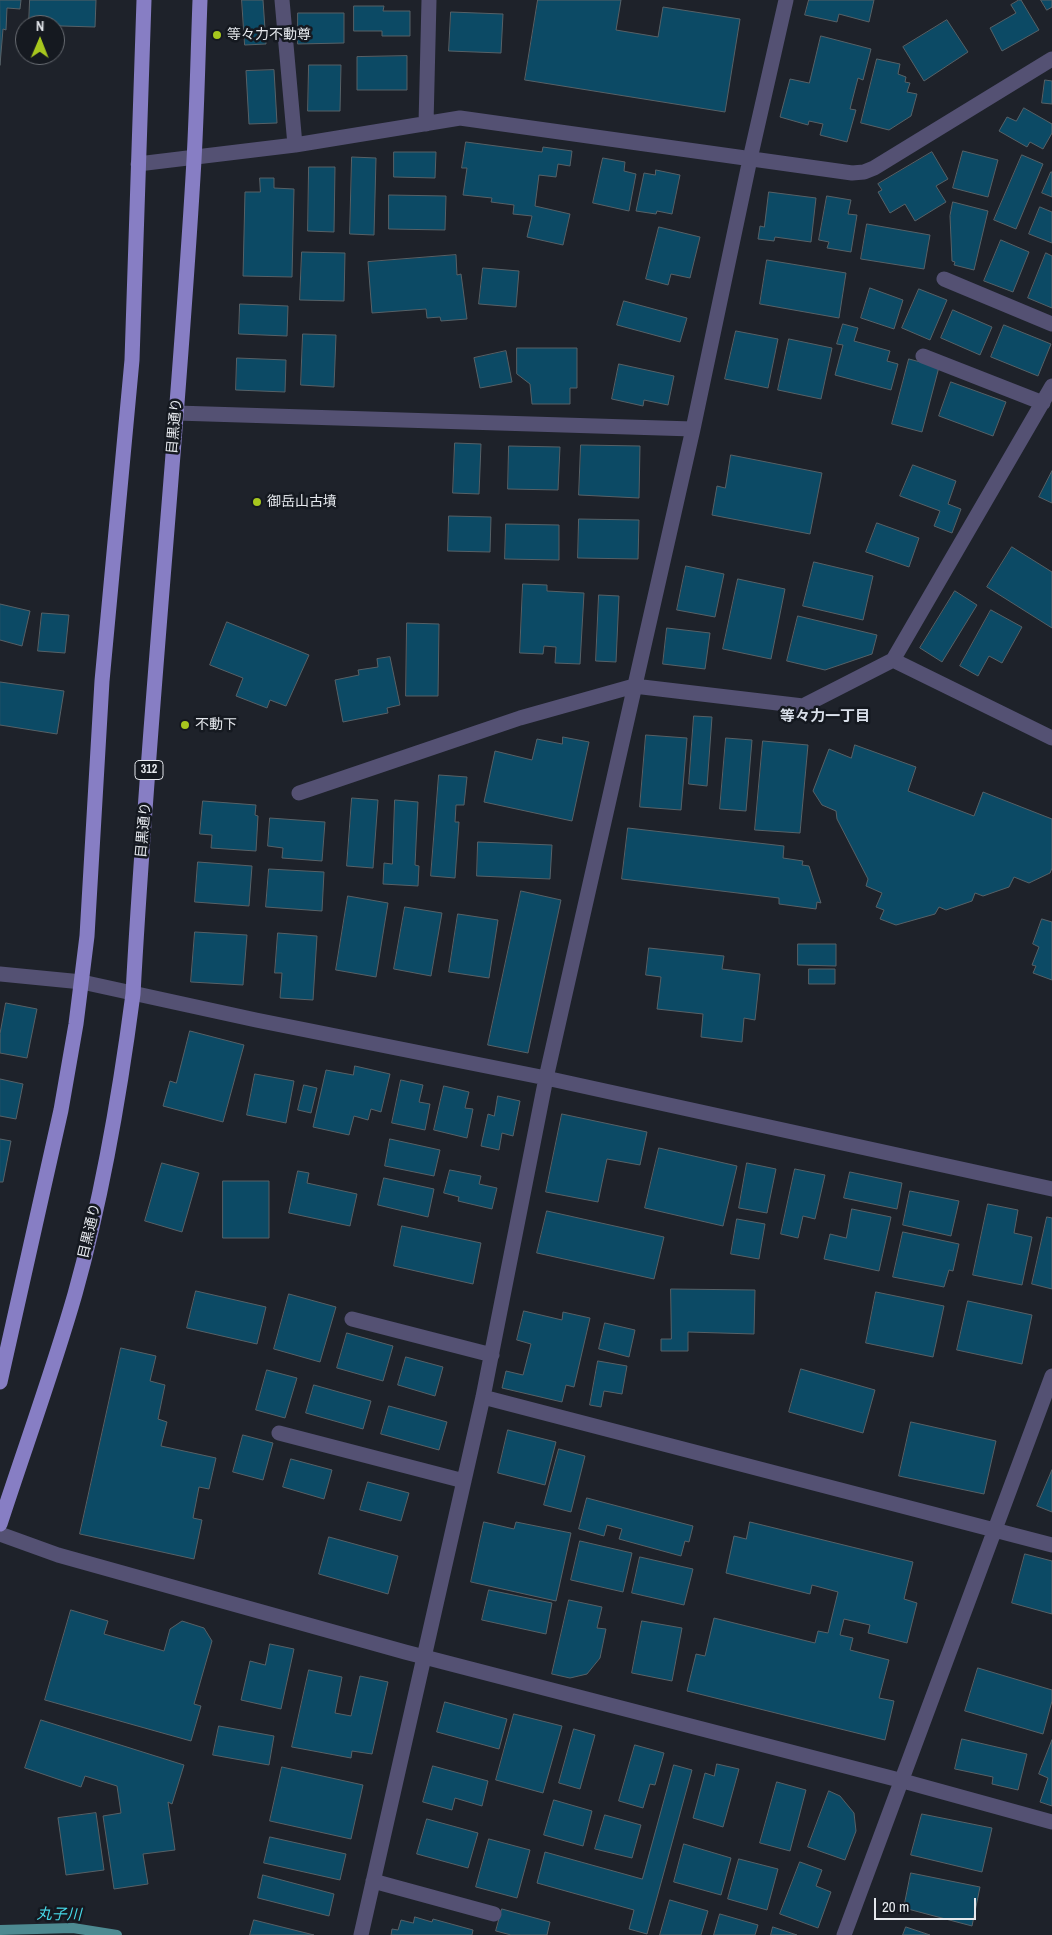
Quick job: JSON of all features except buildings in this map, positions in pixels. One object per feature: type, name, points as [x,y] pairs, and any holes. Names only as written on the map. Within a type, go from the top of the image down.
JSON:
[{"type":"main road","points":[[0,1382],[61,1110],[76,1024],[87,936],[102,681],[132,360],[144,0]]},
{"type":"main road","name":"目黒通り","points":[[0,1524],[77,1284],[107,1153],[133,994],[140,872],[194,157],[200,0]]},
{"type":"street","points":[[282,0],[295,145]]},
{"type":"street","points":[[426,124],[429,0]]},
{"type":"street","points":[[361,1935],[483,1397],[546,1078],[693,429],[786,0]]},
{"type":"street","points":[[138,164],[295,145],[460,118],[852,173],[864,172],[874,168],[1052,59]]},
{"type":"street","points":[[944,280],[1052,324]]},
{"type":"street","points":[[923,356],[1042,403]]},
{"type":"street","points":[[299,793],[520,718],[634,686],[804,706],[893,660],[1052,386]]},
{"type":"street","points":[[176,414],[693,429]]},
{"type":"street","points":[[893,660],[1052,738]]},
{"type":"street","points":[[0,974],[82,982],[546,1078],[1052,1189]]},
{"type":"street","points":[[352,1319],[492,1355]]},
{"type":"street","points":[[844,1935],[903,1781],[993,1530],[1052,1376]]},
{"type":"street","points":[[483,1397],[1052,1545]]},
{"type":"street","points":[[279,1433],[464,1481]]},
{"type":"street","points":[[0,1534],[58,1555],[424,1656],[903,1781],[1052,1822]]},
{"type":"street","points":[[373,1881],[494,1914]]},
{"type":"waterway","name":"丸子川","points":[[0,1930],[73,1928],[117,1935]]},
{"type":"place","name":"等々力不動尊","points":[[217,35]]},
{"type":"place","name":"御岳山古墳","points":[[257,502]]},
{"type":"place","name":"不動下","points":[[185,725]]},
{"type":"district","name":"等々力一丁目","points":[[825,717]]}]
